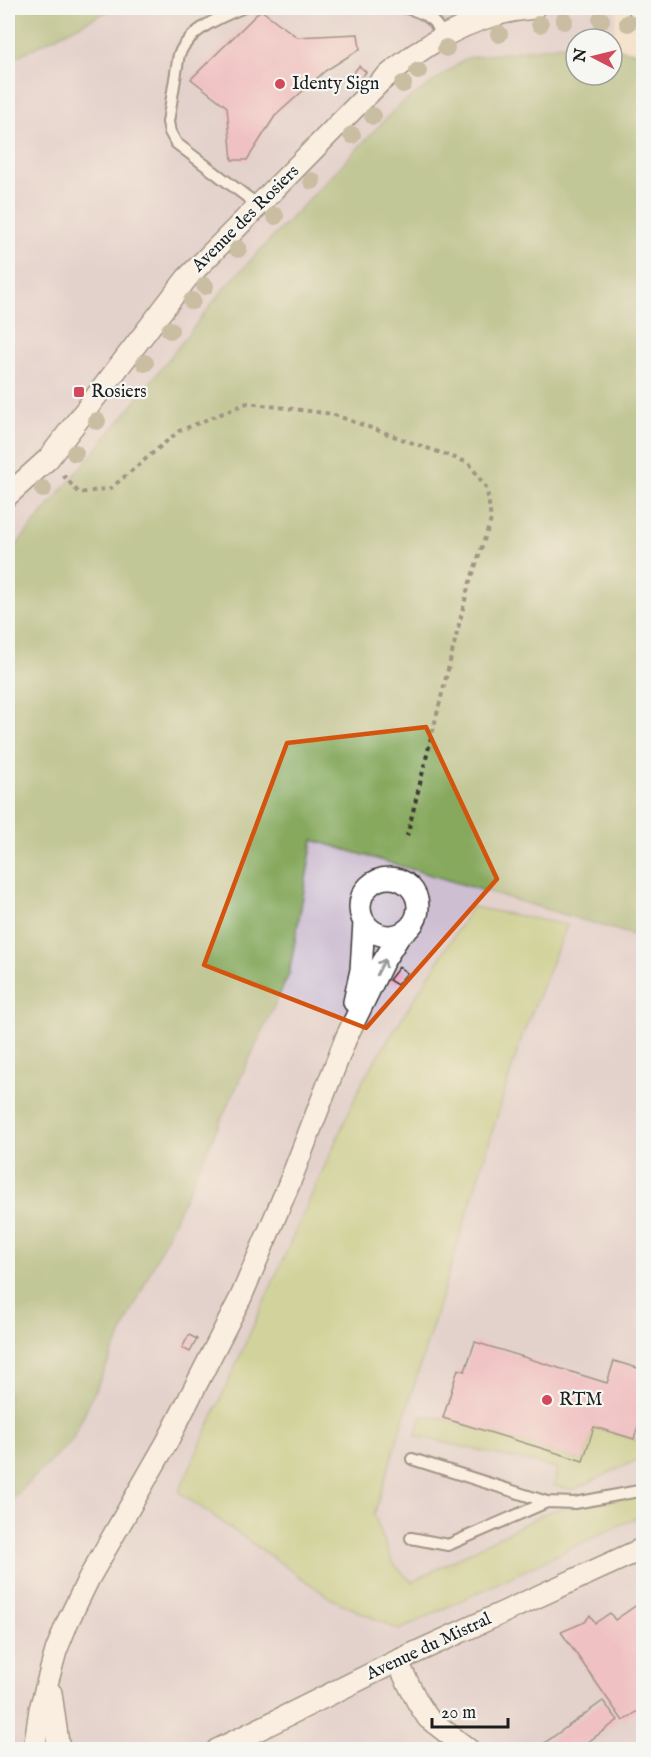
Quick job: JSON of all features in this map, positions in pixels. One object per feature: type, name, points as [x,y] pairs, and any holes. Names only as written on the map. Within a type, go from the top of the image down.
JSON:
[{"type":"street","name":"Avenue des Rosiers","points":[[8,495],[48,459],[187,278],[380,82],[406,59],[443,35],[480,19],[519,9],[534,8]]},
{"type":"street","points":[[346,1038],[361,970],[363,895],[368,888],[383,878],[402,880],[415,893],[418,912],[415,922],[400,935],[390,937],[380,935],[364,922]]},
{"type":"street","points":[[34,1749],[40,1709],[56,1652],[68,1621],[89,1578],[167,1442],[241,1297],[289,1184],[346,1038],[382,962],[400,935]]},
{"type":"street","name":"Avenue du Mistral","points":[[217,1749],[397,1661],[644,1548]]},
{"type":"street","points":[[397,1661],[428,1718],[469,1749]]},
{"type":"street","points":[[50,1680],[59,1749]]},
{"type":"lane","points":[[242,8],[205,24],[182,48],[179,54],[168,122],[176,143],[259,206]]},
{"type":"lane","points":[[406,8],[425,14],[437,23],[443,35]]},
{"type":"lane","points":[[412,1459],[547,1502],[575,1503],[644,1490]]},
{"type":"lane","points":[[411,1538],[448,1545],[547,1502]]},
{"type":"path","points":[[48,459],[78,493],[111,488],[179,431],[247,403],[332,414],[469,463],[487,489],[491,520],[468,588],[407,836]]},
{"type":"highlighted area","points":[[426,727],[497,879],[366,1028],[204,965],[287,743]]},
{"type":"shaded area","points":[[114,8],[617,8],[614,27],[564,27],[564,87],[576,87],[571,916],[643,938],[643,1749],[8,1749],[8,1503],[72,1440],[289,974],[313,840],[20,539],[8,555],[8,61]]},
{"type":"green space","points":[[8,8],[114,8],[8,61]]},
{"type":"green space","points":[[564,45],[564,87],[624,87],[624,50],[643,54],[644,484],[639,500],[644,501],[643,938],[313,840],[289,974],[72,1440],[8,1503],[8,555],[127,412],[226,286],[397,107],[467,58]]},
{"type":"green space","points":[[472,907],[567,925],[521,1039],[374,1515],[393,1563],[412,1582],[547,1512],[643,1495],[643,1514],[399,1630],[332,1599],[179,1492],[363,1080]]},
{"type":"green space","points":[[422,1416],[443,1418],[583,1461],[594,1427],[634,1439],[641,1444],[643,1437],[643,1457],[573,1490],[554,1486],[557,1468],[415,1436]]},
{"type":"building","points":[[261,10],[297,37],[358,34],[360,49],[325,71],[275,116],[247,160],[232,160],[227,107],[191,79]]},
{"type":"building","points":[[359,66],[366,72],[357,83],[350,77]]},
{"type":"building","points":[[399,967],[407,973],[397,985],[389,980]]},
{"type":"building","points":[[189,1335],[197,1339],[190,1352],[182,1348]]},
{"type":"building","points":[[475,1342],[607,1383],[614,1361],[644,1370],[644,1408],[634,1439],[594,1427],[583,1461],[443,1418],[458,1369],[465,1371]]},
{"type":"building","points":[[644,1600],[644,1707],[623,1721],[561,1632],[585,1622],[590,1615],[595,1623],[610,1613],[615,1620]]},
{"type":"building","points":[[603,1701],[618,1720],[577,1750],[541,1750],[539,1747]]},
{"type":"place","name":"Identy Sign","points":[[280,84]]},
{"type":"place","name":"Rosiers","points":[[79,392]]},
{"type":"place","name":"RTM","points":[[547,1400]]}]
